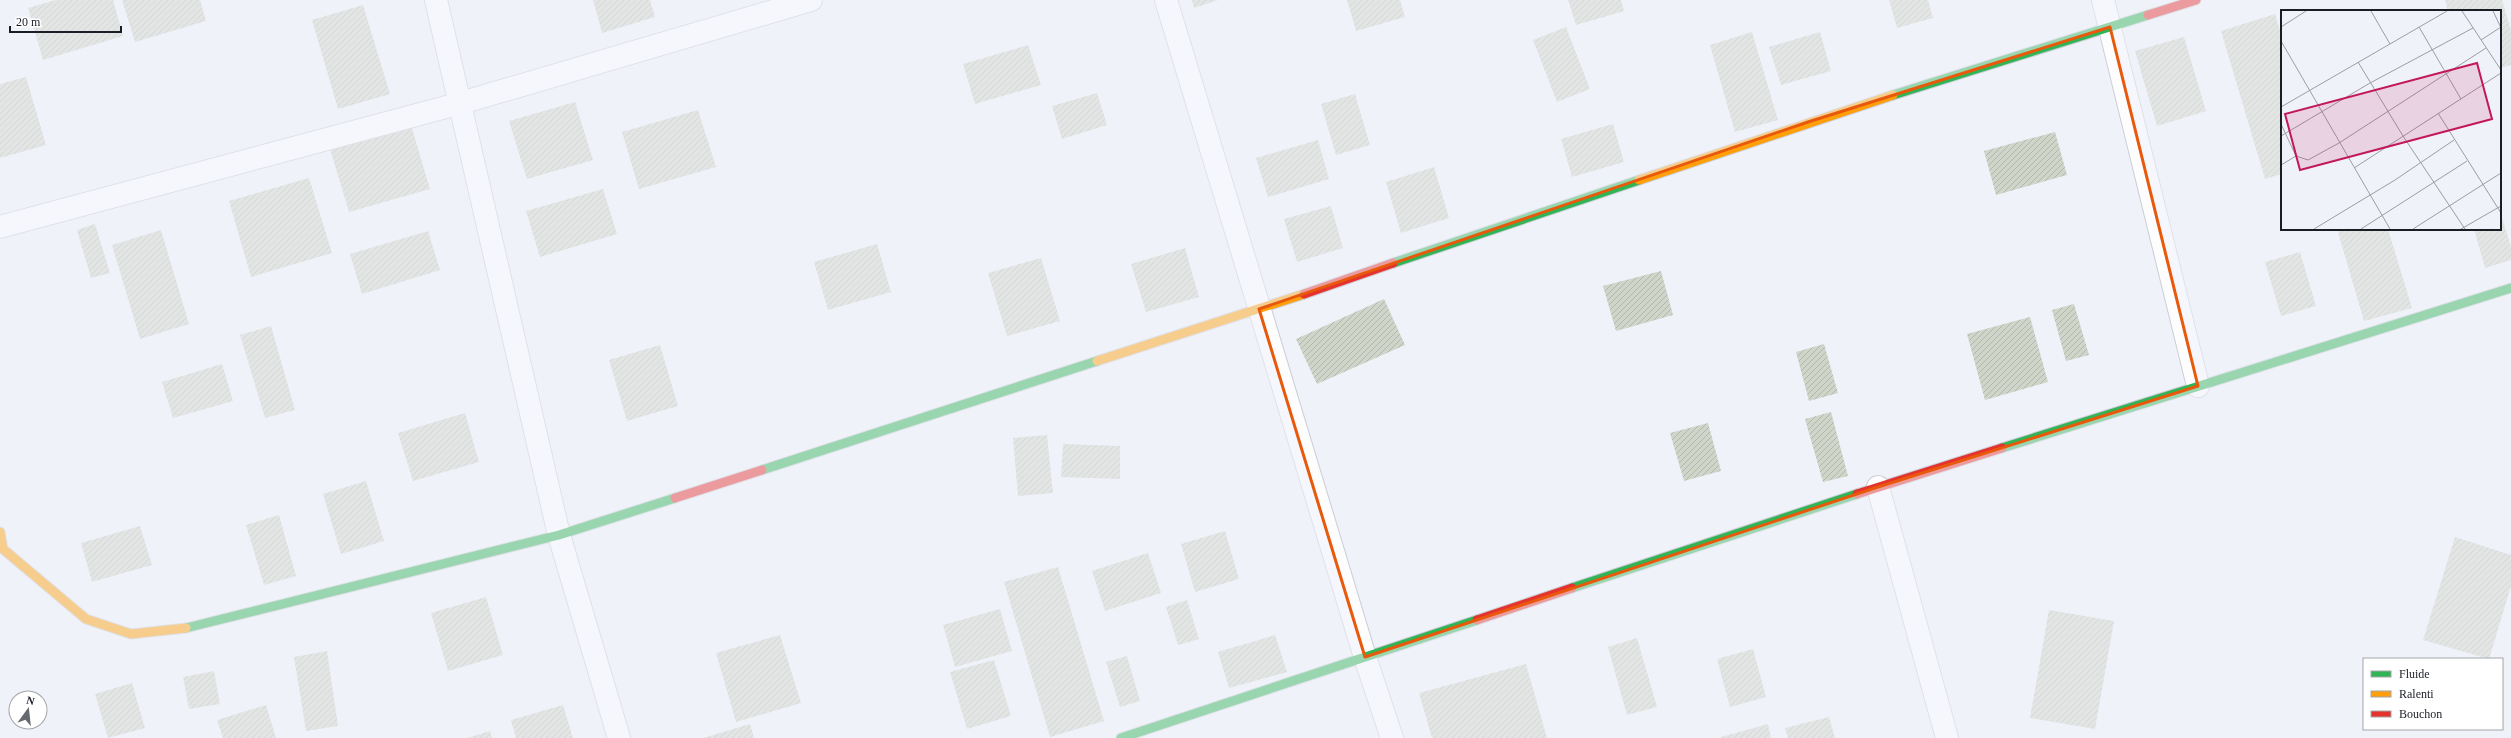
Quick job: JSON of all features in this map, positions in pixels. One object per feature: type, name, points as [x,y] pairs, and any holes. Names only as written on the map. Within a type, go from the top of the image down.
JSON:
[{"type":"street","points":[[436,0],[461,103],[559,535],[619,738]]},
{"type":"street","points":[[0,227],[461,103],[811,0]]},
{"type":"street","points":[[1166,0],[1365,657],[1392,738]]},
{"type":"street","points":[[2103,0],[2198,386]]},
{"type":"street","points":[[1,543],[86,619],[131,634],[187,628],[559,535],[1259,310],[1808,122],[2196,0]]},
{"type":"street","points":[[1121,738],[1878,487],[2511,288]]},
{"type":"street","points":[[1878,487],[1947,738]]},
{"type":"highlighted area","points":[[2110,27],[2198,386],[1878,487],[1365,657],[1259,309],[1808,122]]},
{"type":"building","points":[[56,0],[113,0],[123,36],[43,60],[28,8]]},
{"type":"building","points":[[122,0],[200,0],[206,21],[135,42]]},
{"type":"building","points":[[593,0],[650,0],[655,17],[602,33]]},
{"type":"building","points":[[1192,0],[1218,0],[1194,8]]},
{"type":"building","points":[[1347,0],[1400,0],[1405,17],[1356,31]]},
{"type":"building","points":[[1568,0],[1621,0],[1624,11],[1576,25]]},
{"type":"building","points":[[1889,0],[1928,0],[1933,18],[1897,28]]},
{"type":"building","points":[[2445,0],[2502,0],[2511,30],[2511,65],[2501,68],[2501,10],[2448,10]]},
{"type":"building","points":[[363,5],[390,94],[338,109],[312,20]]},
{"type":"building","points":[[2275,14],[2281,34],[2281,174],[2265,179],[2221,31]]},
{"type":"building","points":[[1566,27],[1590,89],[1557,102],[1533,40]]},
{"type":"building","points":[[1752,32],[1778,120],[1735,132],[1710,45]]},
{"type":"building","points":[[1820,32],[1831,71],[1781,85],[1769,47]]},
{"type":"building","points":[[2184,37],[2206,111],[2157,126],[2135,51]]},
{"type":"building","points":[[1028,45],[1041,85],[975,104],[963,64]]},
{"type":"building","points":[[26,77],[46,145],[0,158],[0,84]]},
{"type":"building","points":[[1097,93],[1107,125],[1062,139],[1052,106]]},
{"type":"building","points":[[1355,94],[1370,145],[1336,155],[1321,104]]},
{"type":"building","points":[[575,102],[593,160],[527,179],[509,121]]},
{"type":"building","points":[[698,110],[716,167],[639,189],[622,132]]},
{"type":"building","points":[[1613,124],[1624,162],[1572,177],[1561,139]]},
{"type":"building","points":[[411,125],[430,189],[349,212],[330,149]]},
{"type":"building","points":[[2055,132],[2067,175],[1996,195],[1984,151]]},
{"type":"building","points":[[1318,140],[1329,179],[1268,197],[1256,158]]},
{"type":"building","points":[[1434,167],[1449,218],[1401,233],[1386,182]]},
{"type":"building","points":[[309,178],[332,253],[251,277],[229,201]]},
{"type":"building","points":[[603,189],[617,234],[540,257],[526,211]]},
{"type":"building","points":[[1331,206],[1343,248],[1297,262],[1284,219]]},
{"type":"building","points":[[2501,214],[2511,247],[2511,260],[2485,268],[2474,230],[2501,230]]},
{"type":"building","points":[[95,224],[110,273],[91,278],[77,230]]},
{"type":"building","points":[[161,230],[189,324],[140,339],[112,245]]},
{"type":"building","points":[[2337,230],[2388,230],[2412,308],[2364,321]]},
{"type":"building","points":[[428,231],[440,270],[362,294],[350,254]]},
{"type":"building","points":[[877,244],[891,292],[828,310],[814,262]]},
{"type":"building","points":[[1185,248],[1199,297],[1146,312],[1131,264]]},
{"type":"building","points":[[2300,252],[2316,306],[2281,316],[2265,262]]},
{"type":"building","points":[[1041,258],[1060,321],[1007,336],[988,273]]},
{"type":"building","points":[[1661,271],[1673,315],[1616,331],[1603,286]]},
{"type":"building","points":[[1384,299],[1405,345],[1317,384],[1296,339]]},
{"type":"building","points":[[2074,304],[2089,355],[2066,361],[2052,310]]},
{"type":"building","points":[[2030,317],[2048,382],[1985,400],[1967,334]]},
{"type":"building","points":[[271,326],[295,410],[265,418],[240,335]]},
{"type":"building","points":[[1824,344],[1838,393],[1809,401],[1796,352]]},
{"type":"building","points":[[660,345],[678,406],[627,421],[609,360]]},
{"type":"building","points":[[222,364],[233,401],[173,418],[162,382]]},
{"type":"building","points":[[1831,412],[1848,476],[1823,482],[1805,419]]},
{"type":"building","points":[[465,413],[479,462],[413,481],[398,433]]},
{"type":"building","points":[[1708,423],[1721,471],[1684,481],[1670,433]]},
{"type":"building","points":[[1047,435],[1053,493],[1018,496],[1013,438]]},
{"type":"building","points":[[1063,444],[1120,446],[1120,479],[1061,477]]},
{"type":"building","points":[[366,481],[384,541],[341,554],[323,494]]},
{"type":"building","points":[[279,515],[296,576],[264,585],[246,525]]},
{"type":"building","points":[[140,526],[152,565],[92,582],[81,543]]},
{"type":"building","points":[[1225,531],[1239,579],[1195,592],[1181,544]]},
{"type":"building","points":[[2455,537],[2511,555],[2511,586],[2489,658],[2423,640]]},
{"type":"building","points":[[1148,553],[1161,593],[1105,611],[1092,571]]},
{"type":"building","points":[[1058,567],[1104,721],[1050,737],[1004,582]]},
{"type":"building","points":[[486,597],[503,655],[448,671],[431,613]]},
{"type":"building","points":[[1187,600],[1199,639],[1178,645],[1166,607]]},
{"type":"building","points":[[1000,609],[1012,651],[955,667],[943,625]]},
{"type":"building","points":[[2049,610],[2114,621],[2095,729],[2030,718]]},
{"type":"building","points":[[780,635],[801,703],[736,722],[716,653]]},
{"type":"building","points":[[1275,635],[1287,672],[1229,688],[1218,652]]},
{"type":"building","points":[[1637,638],[1657,707],[1627,715],[1608,647]]},
{"type":"building","points":[[1753,649],[1766,697],[1730,707],[1717,659]]},
{"type":"building","points":[[327,651],[338,726],[306,731],[294,657]]},
{"type":"building","points":[[1127,656],[1140,701],[1120,707],[1106,662]]},
{"type":"building","points":[[994,660],[1011,716],[967,729],[950,672]]},
{"type":"building","points":[[1526,664],[1547,738],[1432,738],[1419,693]]},
{"type":"building","points":[[214,671],[220,704],[189,709],[183,677]]},
{"type":"building","points":[[132,683],[145,728],[108,738],[95,694]]},
{"type":"building","points":[[266,705],[276,738],[223,738],[217,720]]},
{"type":"building","points":[[563,705],[573,738],[516,738],[511,720]]},
{"type":"building","points":[[1829,717],[1835,738],[1788,738],[1785,728]]},
{"type":"building","points":[[750,724],[754,738],[703,738]]},
{"type":"building","points":[[1768,724],[1771,738],[1721,738],[1721,737]]},
{"type":"building","points":[[490,731],[492,738],[467,738]]},
{"type":"traffic: fast","points":[[1893,95],[2148,15]]},
{"type":"traffic: fast","points":[[1393,263],[1639,180]]},
{"type":"traffic: fast","points":[[2002,448],[2511,288]]},
{"type":"traffic: fast","points":[[762,470],[1097,361]]},
{"type":"traffic: fast","points":[[1572,588],[1857,494]]},
{"type":"traffic: fast","points":[[186,628],[559,535],[675,498]]},
{"type":"traffic: fast","points":[[1121,738],[1477,620]]},
{"type":"traffic: slow","points":[[1639,180],[1893,95]]},
{"type":"traffic: slow","points":[[1097,361],[1304,294]]},
{"type":"traffic: slow","points":[[0,532],[3,549],[86,619],[131,634],[186,628]]},
{"type":"traffic: jam","points":[[2148,15],[2196,0]]},
{"type":"traffic: jam","points":[[1304,294],[1393,263]]},
{"type":"traffic: jam","points":[[1857,494],[2002,448]]},
{"type":"traffic: jam","points":[[675,498],[762,470]]},
{"type":"traffic: jam","points":[[1477,620],[1572,588]]}]
